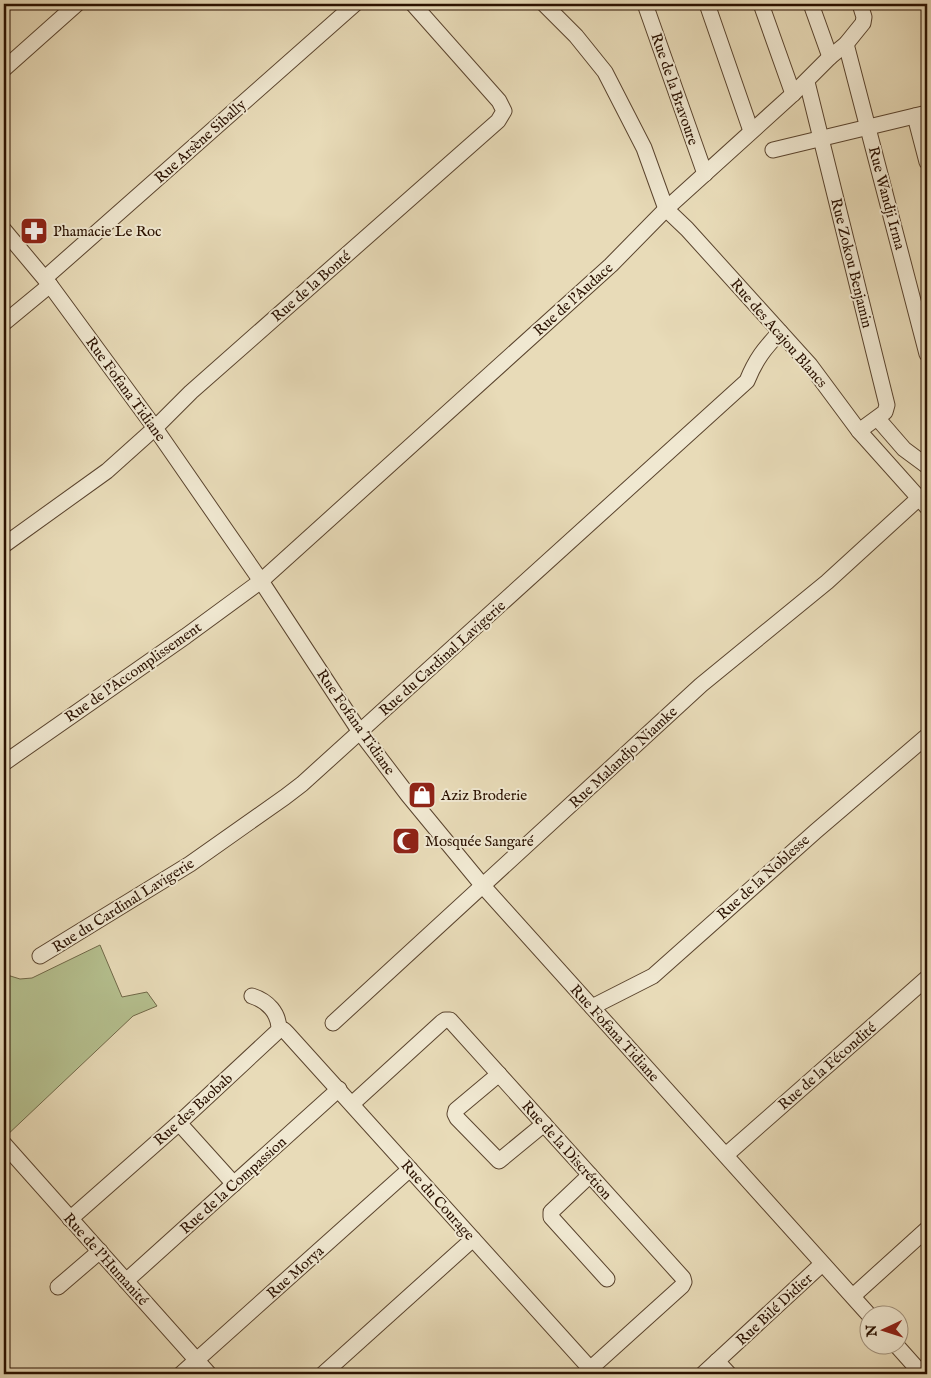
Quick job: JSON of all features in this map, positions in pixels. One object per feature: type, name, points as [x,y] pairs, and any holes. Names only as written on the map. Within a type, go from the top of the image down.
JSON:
[{"type":"street","points":[[4,69],[77,4]]},
{"type":"street","name":"Rue Arsène Sibally","points":[[4,323],[355,4]]},
{"type":"street","name":"Rue de la Bonté","points":[[4,545],[107,471],[155,428],[190,392],[498,121],[504,111],[499,101],[413,4]]},
{"type":"street","points":[[544,4],[576,36],[605,72],[644,148],[666,209]]},
{"type":"street","name":"Rue de la Bravoure","points":[[645,4],[705,174]]},
{"type":"street","points":[[707,4],[751,132]]},
{"type":"street","points":[[762,4],[793,94]]},
{"type":"street","points":[[811,4],[830,57]]},
{"type":"street","name":"Rue de l'Audace","points":[[261,580],[611,265],[666,209],[807,82],[830,57],[846,44],[864,23],[860,4]]},
{"type":"street","name":"Rue Wandji Irma","points":[[846,44],[927,354]]},
{"type":"street","name":"Rue Zokou Benjamin","points":[[807,82],[887,405],[885,412],[878,419]]},
{"type":"street","points":[[773,150],[921,115],[927,162]]},
{"type":"street","name":"Rue des Acajou Blancs","points":[[666,209],[810,365],[859,432],[923,503]]},
{"type":"street","name":"Rue Fofana Tidiane","points":[[4,230],[48,282],[155,428],[261,580],[360,732],[408,795],[483,886],[862,1306]]},
{"type":"street","name":"Rue du Cardinal Lavigerie","points":[[40,956],[182,869],[285,797],[360,732],[747,381],[753,364],[762,351],[780,332]]},
{"type":"street","points":[[859,432],[878,419],[904,449],[927,466]]},
{"type":"street","name":"Rue Malandjo Niamke","points":[[333,1023],[701,685],[923,503]]},
{"type":"street","name":"Rue de l'Accomplissement","points":[[4,763],[193,631],[261,580]]},
{"type":"street","name":"Rue de la Noblesse","points":[[592,1007],[653,976],[816,831],[927,736]]},
{"type":"street","name":"Rue de la Fécondité","points":[[726,1155],[927,978]]},
{"type":"street","points":[[252,996],[265,1002],[270,1007],[278,1019],[279,1030]]},
{"type":"street","name":"Rue de la Discrétion","points":[[352,1104],[445,1020],[450,1020],[683,1278],[682,1286],[593,1372]]},
{"type":"street","name":"Rue du Courage","points":[[279,1030],[284,1030],[339,1089],[593,1372]]},
{"type":"street","name":"Rue des Baobab","points":[[70,1219],[179,1123],[279,1030]]},
{"type":"street","points":[[499,1074],[456,1110],[457,1118],[499,1161],[544,1124]]},
{"type":"street","name":"Rue de la Compassion","points":[[126,1281],[339,1089]]},
{"type":"street","points":[[179,1123],[234,1184]]},
{"type":"street","name":"Rue de l'Humanité","points":[[4,1144],[209,1374]]},
{"type":"street","name":"Rue Morya","points":[[181,1374],[410,1169]]},
{"type":"street","points":[[590,1175],[551,1212],[550,1217],[607,1279]]},
{"type":"street","points":[[853,1296],[927,1229]]},
{"type":"street","points":[[323,1374],[473,1239]]},
{"type":"street","points":[[58,1288],[100,1251]]},
{"type":"street","name":"Rue Bilé Didier","points":[[703,1374],[822,1264]]},
{"type":"street","points":[[906,1356],[922,1374]]},
{"type":"street","points":[[718,1361],[729,1374]]},
{"type":"green space","points":[[100,945],[122,997],[147,992],[157,1006],[133,1016],[4,1138],[4,1128],[7,1122],[4,1107],[4,974],[20,979],[32,978]]},
{"type":"place","name":"Phamacie Le Roc","points":[[34,231]]},
{"type":"place","name":"Aziz Broderie","points":[[422,795]]},
{"type":"place","name":"Mosquée Sangaré","points":[[406,841]]}]
